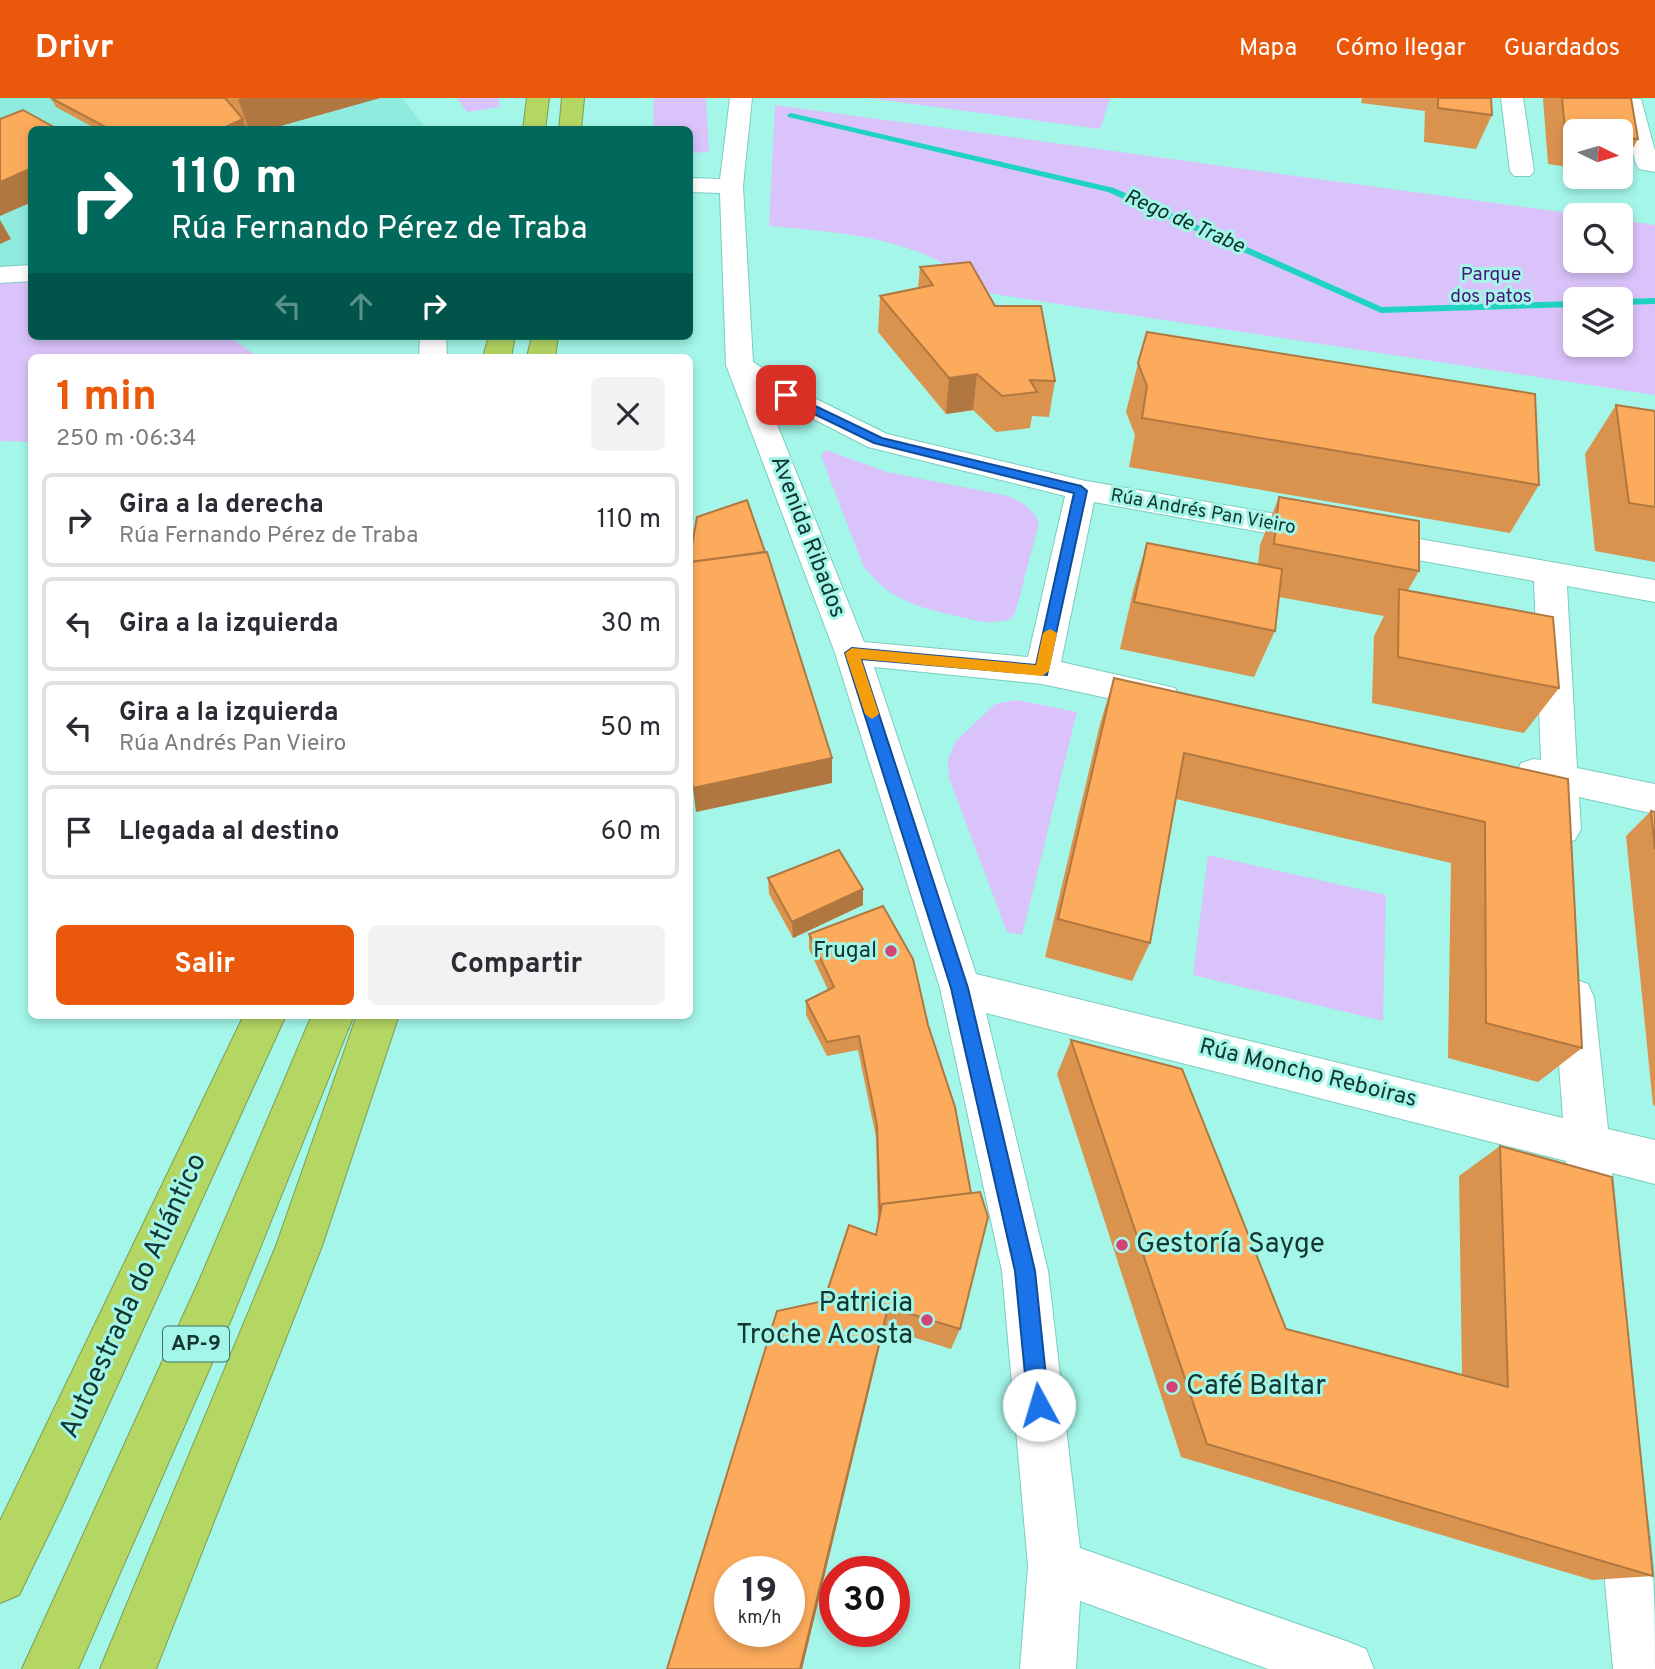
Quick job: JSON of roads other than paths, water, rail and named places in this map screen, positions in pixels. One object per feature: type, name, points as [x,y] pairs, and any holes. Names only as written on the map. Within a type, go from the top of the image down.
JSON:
[{"type":"highway","points":[[534,126],[538,98]]},
{"type":"highway","points":[[570,126],[573,98]]},
{"type":"highway","name":"Autoestrada do Atlántico","points":[[0,1576],[43,1491],[263,1019]]},
{"type":"highway","name":"AP-9","points":[[50,1669],[216,1298],[331,1019]]},
{"type":"highway","points":[[128,1669],[299,1246],[377,1019]]},
{"type":"highway","points":[[0,1547],[43,1491]]},
{"type":"street","name":"Avenida Ribados","points":[[741,98],[732,186],[740,365],[852,653],[960,988],[1025,1271],[1055,1566],[1048,1669]]},
{"type":"street","points":[[1512,98],[1522,171]]},
{"type":"street","points":[[1624,98],[1630,99],[1647,164],[1655,165]]},
{"type":"street","points":[[693,185],[732,186]]},
{"type":"street","points":[[0,275],[28,273]]},
{"type":"street","name":"Rúa Andrés Pan Vieiro","points":[[740,365],[786,395],[878,441]]},
{"type":"street","name":"Rúa Andrés Pan Vieiro","points":[[771,444],[797,432],[878,441],[1081,491],[1655,591]]},
{"type":"street","points":[[1042,671],[1081,491]]},
{"type":"street","points":[[1550,573],[1564,861]]},
{"type":"street","points":[[852,653],[1042,671],[1192,703]]},
{"type":"street","points":[[1504,767],[1655,799]]},
{"type":"street","points":[[1571,956],[1585,1146],[1598,1262]]},
{"type":"street","name":"Rúa Moncho Reboiras","points":[[960,988],[1585,1146],[1655,1161]]},
{"type":"street","points":[[1621,1479],[1641,1669]]},
{"type":"street","points":[[1055,1566],[1346,1669]]},
{"type":"waterway","name":"Rego de Trabe","points":[[791,115],[1111,190],[1381,310],[1563,304]]},
{"type":"waterway","name":"Rego de Trabe","points":[[1633,302],[1655,301]]},
{"type":"place","name":"Frugal","points":[[891,951]]},
{"type":"place","name":"Gestoría Sayge","points":[[1122,1245]]},
{"type":"place","name":"Patricia Troche Acosta","points":[[927,1320]]},
{"type":"place","name":"Café Baltar","points":[[1172,1387]]},
{"type":"park label","name":"Parque dos patos","points":[[1491,286]]}]
